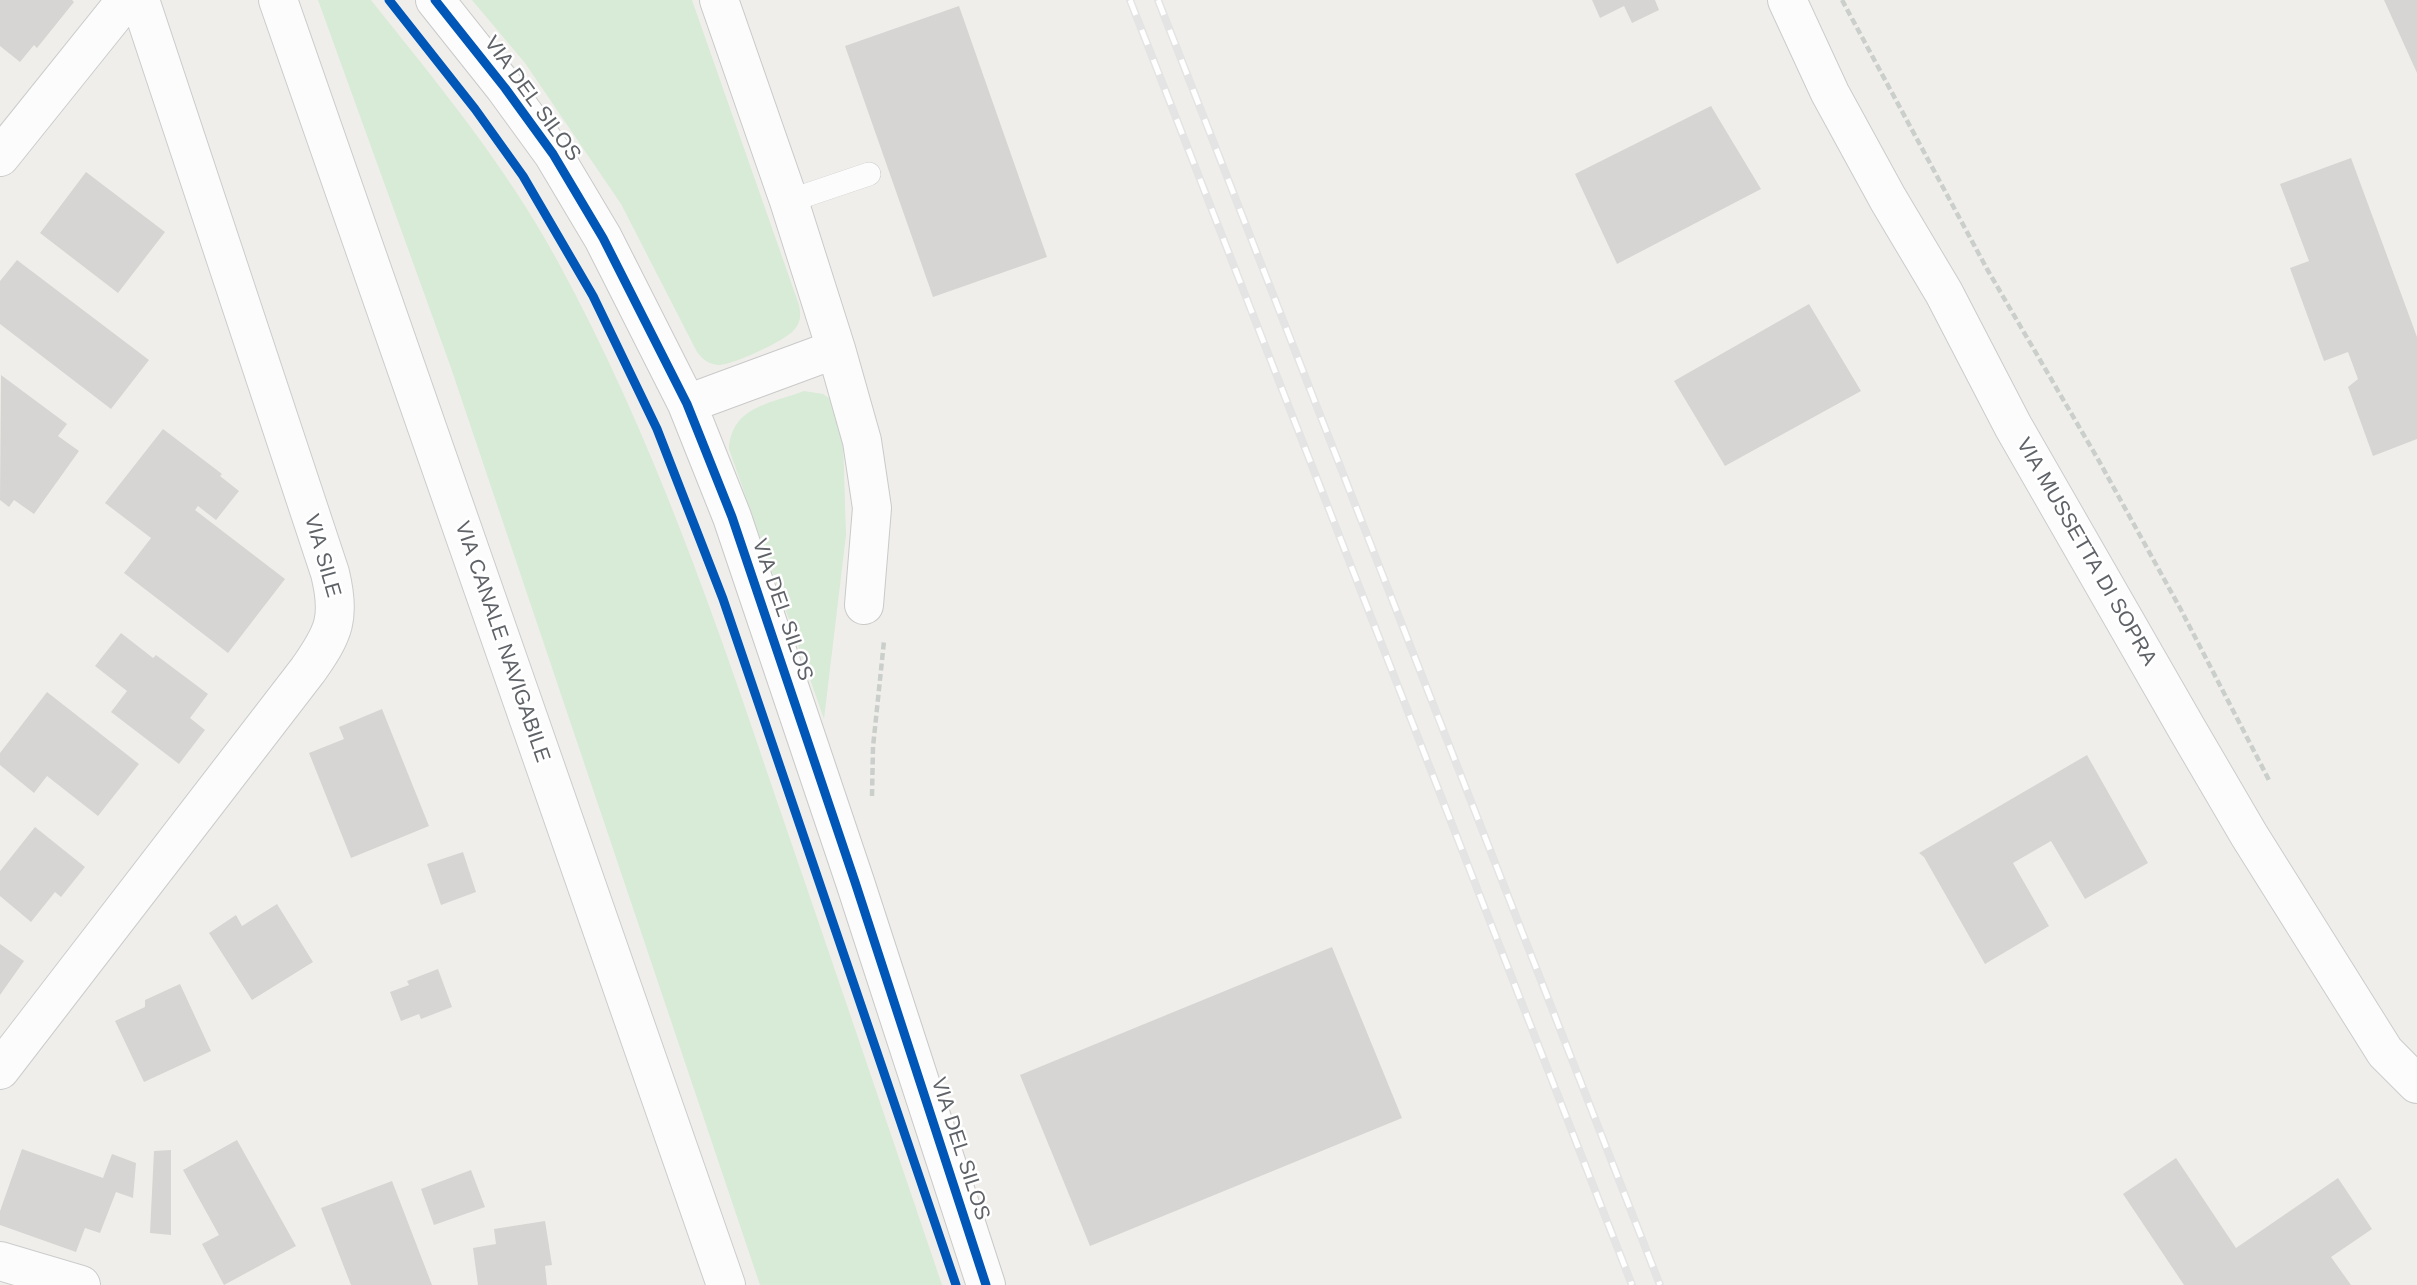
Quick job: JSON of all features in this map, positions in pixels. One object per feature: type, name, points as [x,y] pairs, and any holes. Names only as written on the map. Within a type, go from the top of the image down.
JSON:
[{"type":"street","points":[[0,158],[127,0]]},
{"type":"street","name":"VIA SILE","points":[[0,1070],[308,670],[322,649],[337,613],[330,573],[139,0]]},
{"type":"street","name":"VIA CANALE NAVIGABILE","points":[[278,0],[726,1285]]},
{"type":"street","name":"VIA DEL SILOS","points":[[435,0],[553,154],[603,238],[687,404],[737,529],[986,1285]]},
{"type":"street","points":[[719,0],[789,201],[862,441],[872,508],[864,605]]},
{"type":"street","name":"VIA MUSSETTA DI SOPRA","points":[[1787,0],[1830,93],[1944,293],[2013,426],[2249,835],[2385,1052],[2417,1084]]},
{"type":"street","points":[[687,404],[836,349]]},
{"type":"street","points":[[2385,1052],[2417,1112]]},
{"type":"street","points":[[0,1261],[81,1285]]},
{"type":"lane","points":[[789,201],[869,174]]},
{"type":"path","points":[[1842,0],[1987,269],[2099,461],[2180,608],[2273,789]]},
{"type":"green space","points":[[318,0],[371,0],[470,126],[516,192],[557,260],[591,326],[652,460],[706,598],[942,1285],[760,1285],[450,365]]},
{"type":"green space","points":[[472,0],[692,0],[799,305],[798,324],[789,335],[727,364],[707,362],[697,352],[621,204],[525,63]]},
{"type":"green space","points":[[804,391],[823,394],[832,400],[843,440],[846,535],[824,719],[729,449],[737,424],[745,415],[766,404]]},
{"type":"building","points":[[0,0],[74,2],[37,48],[34,45],[20,62],[0,46]]},
{"type":"building","points":[[1592,0],[1655,0],[1659,10],[1632,23],[1624,6],[1600,18]]},
{"type":"building","points":[[2384,0],[2417,0],[2417,73]]},
{"type":"building","points":[[959,6],[1047,257],[933,297],[845,46]]},
{"type":"building","points":[[1711,106],[1761,189],[1617,264],[1575,174]]},
{"type":"building","points":[[2351,158],[2417,337],[2417,439],[2373,456],[2348,387],[2358,379],[2348,352],[2324,361],[2290,268],[2309,261],[2280,184]]},
{"type":"building","points":[[86,172],[165,232],[118,293],[40,233]]},
{"type":"building","points":[[17,260],[149,360],[111,409],[0,324],[0,281]]},
{"type":"building","points":[[1809,304],[1861,391],[1725,466],[1674,381]]},
{"type":"building","points":[[1,375],[67,424],[58,436],[79,451],[34,514],[14,500],[9,507],[0,500]]},
{"type":"building","points":[[163,429],[222,474],[220,476],[239,491],[216,520],[198,506],[195,510],[285,579],[228,653],[124,573],[151,538],[105,503]]},
{"type":"building","points":[[121,633],[208,694],[190,718],[205,730],[179,764],[111,712],[127,691],[95,666]]},
{"type":"building","points":[[47,692],[139,764],[98,816],[47,776],[34,793],[0,765],[0,753]]},
{"type":"building","points":[[382,709],[429,826],[351,858],[309,753],[344,739],[339,727]]},
{"type":"building","points":[[2087,755],[2148,863],[2085,899],[2051,841],[2013,863],[2049,926],[1985,964],[1924,857],[1919,853]]},
{"type":"building","points":[[35,827],[85,867],[61,897],[55,892],[31,922],[0,896],[0,871]]},
{"type":"building","points":[[463,852],[476,892],[441,905],[427,864]]},
{"type":"building","points":[[277,904],[313,962],[252,1000],[209,933],[236,915],[242,926]]},
{"type":"building","points":[[0,944],[24,961],[0,995]]},
{"type":"building","points":[[1332,947],[1402,1118],[1090,1246],[1020,1075]]},
{"type":"building","points":[[438,969],[452,1007],[421,1019],[419,1014],[401,1021],[390,992],[409,985],[407,981]]},
{"type":"building","points":[[180,984],[211,1051],[144,1082],[115,1021],[145,1007],[145,1000]]},
{"type":"building","points":[[237,1140],[296,1246],[224,1285],[202,1244],[219,1235],[183,1170]]},
{"type":"building","points":[[22,1149],[103,1178],[112,1154],[136,1163],[133,1198],[116,1192],[100,1233],[85,1228],[76,1252],[0,1225],[0,1211]]},
{"type":"building","points":[[171,1150],[171,1235],[150,1233],[154,1151]]},
{"type":"building","points":[[2176,1158],[2236,1248],[2338,1178],[2372,1229],[2331,1257],[2351,1285],[2184,1285],[2123,1194]]},
{"type":"building","points":[[471,1170],[485,1207],[434,1225],[421,1189]]},
{"type":"building","points":[[392,1181],[432,1285],[351,1285],[321,1208]]},
{"type":"building","points":[[545,1221],[552,1265],[545,1266],[547,1285],[478,1285],[473,1248],[496,1244],[494,1229]]},
{"type":"railway","points":[[1130,0],[1632,1285]]},
{"type":"railway","points":[[1158,0],[1660,1285]]},
{"type":"cycle path","points":[[389,0],[475,109],[523,176],[593,296],[657,429],[723,599],[956,1285]]},
{"type":"cycle path","points":[[435,0],[553,154],[603,238],[687,404],[732,517],[855,882],[986,1285]]}]
